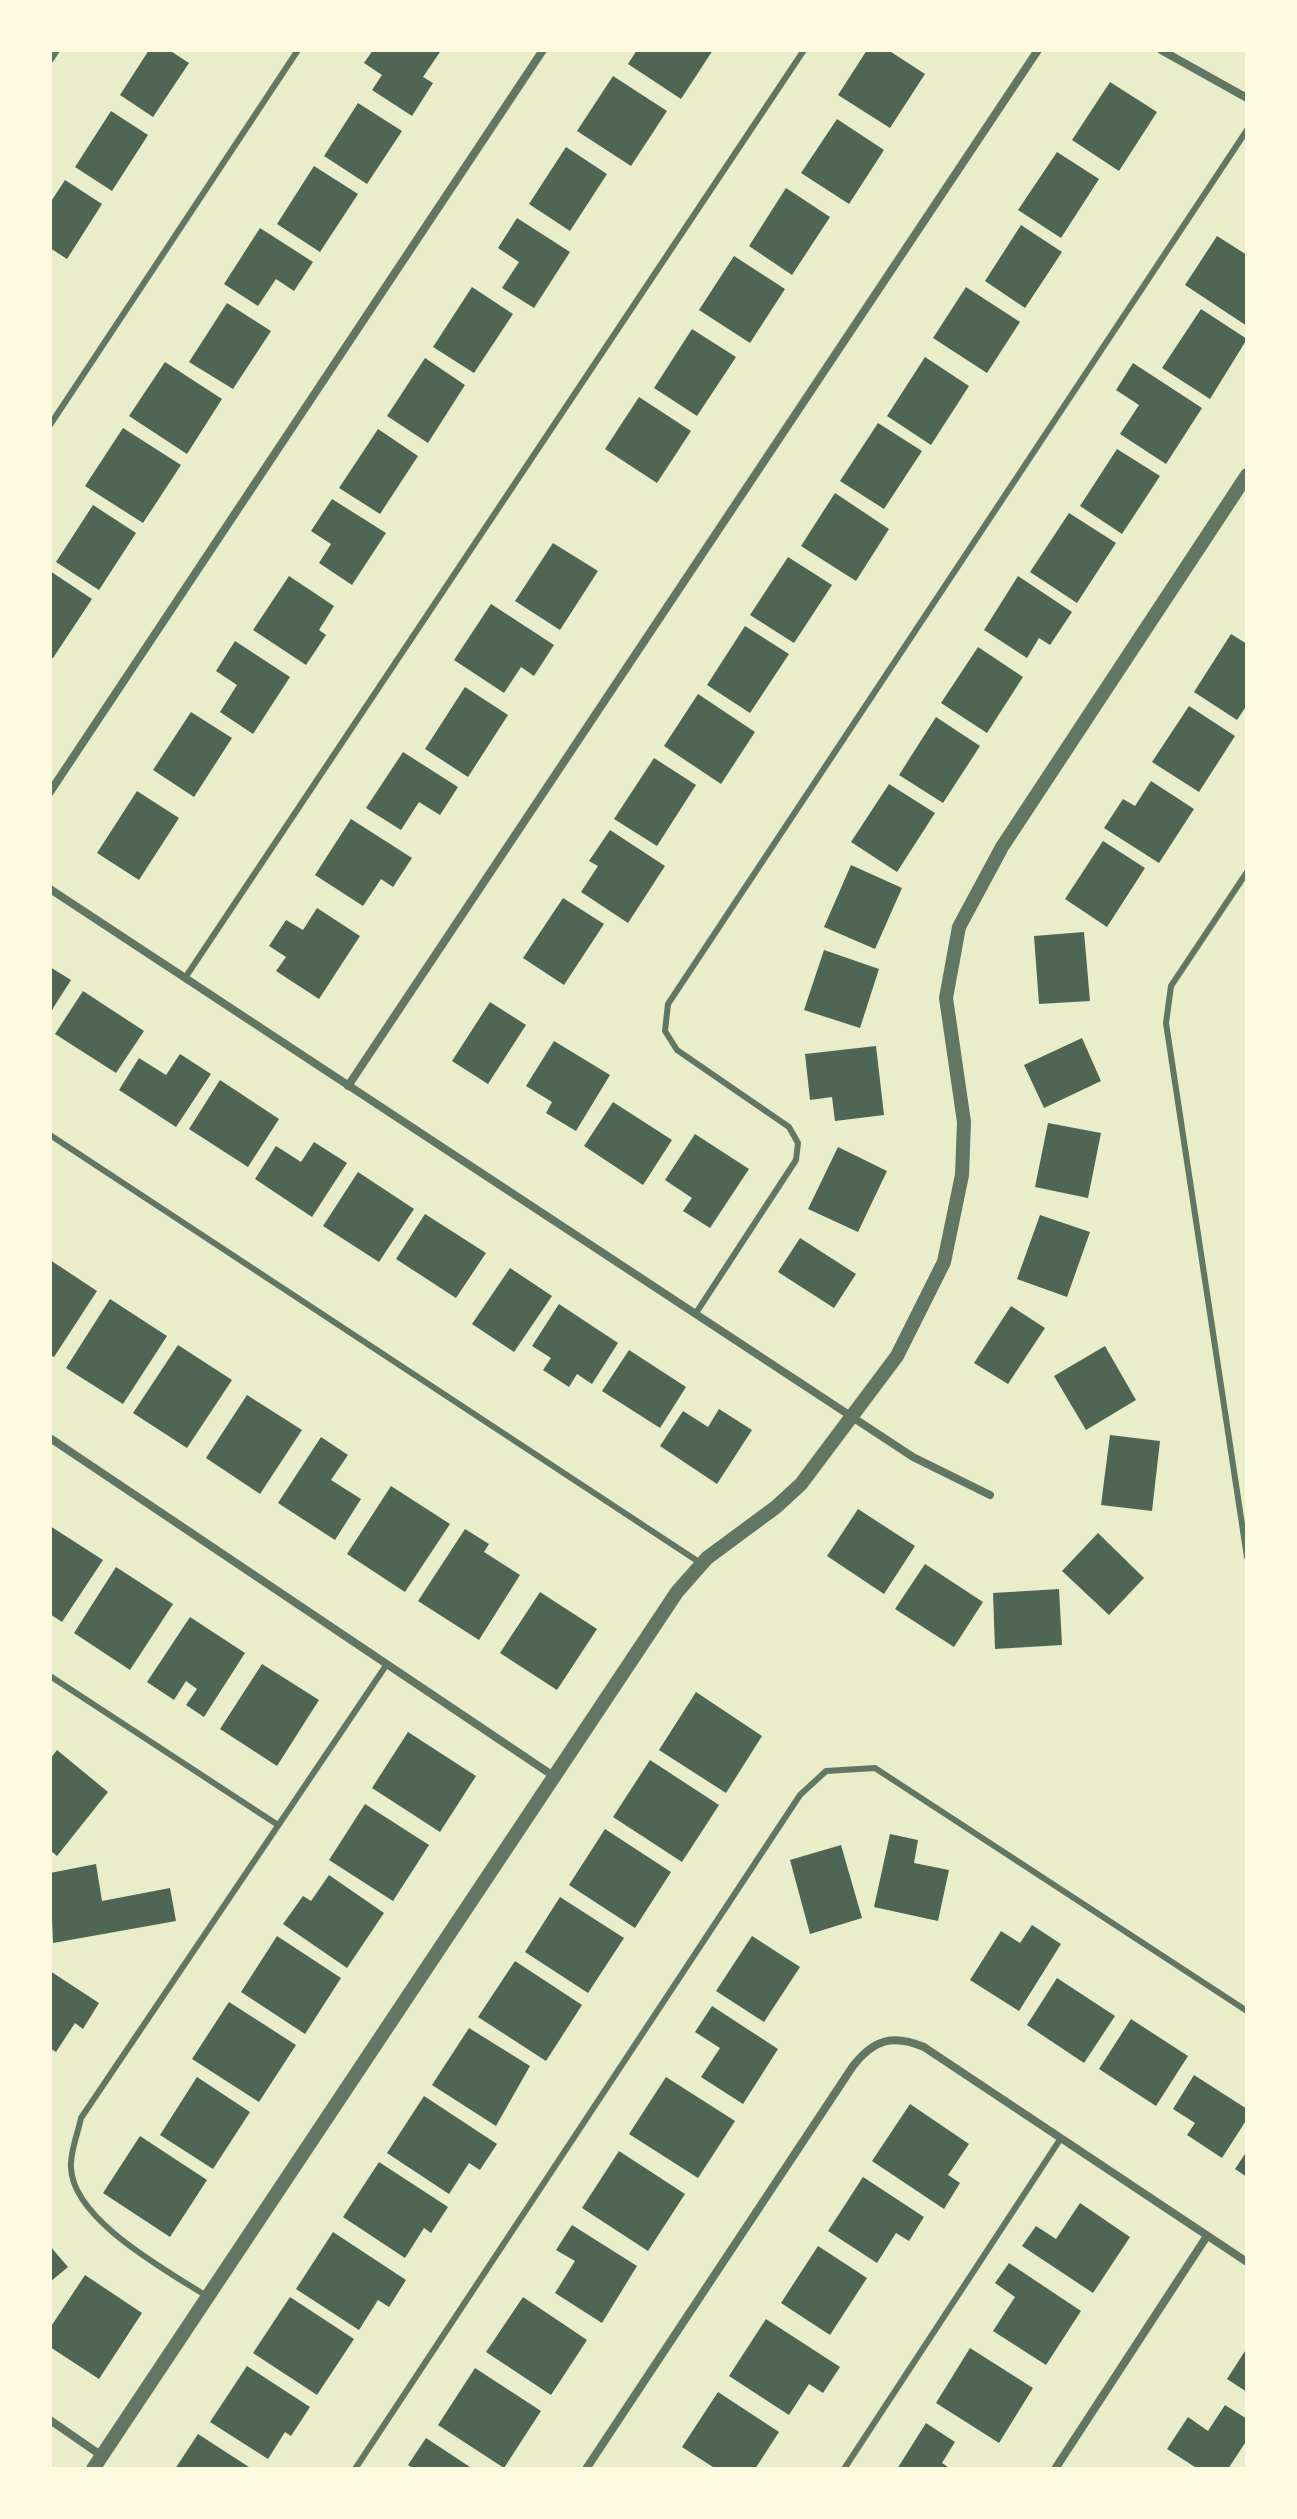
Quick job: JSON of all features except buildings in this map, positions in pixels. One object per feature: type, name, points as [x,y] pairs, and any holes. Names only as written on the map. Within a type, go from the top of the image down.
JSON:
[{"type":"street","points":[[50,59],[56,50]]},
{"type":"street","points":[[50,792],[543,50]]},
{"type":"street","points":[[348,1086],[1038,50]]},
{"type":"street","points":[[1161,50],[1247,98]]},
{"type":"street","points":[[93,2469],[677,1592],[702,1564],[801,1484],[897,1356],[944,1262],[962,1175],[964,1122],[946,998],[959,927],[1002,847],[1247,475]]},
{"type":"street","points":[[50,889],[923,1464],[990,1495]]},
{"type":"street","points":[[50,1438],[555,1777]]},
{"type":"street","points":[[586,2469],[866,2049],[886,2039],[904,2039],[924,2047],[1247,2262]]},
{"type":"street","points":[[1055,2469],[1207,2236]]},
{"type":"street","points":[[50,2420],[102,2456]]},
{"type":"lane","points":[[50,425],[298,50]]},
{"type":"lane","points":[[185,978],[804,50]]},
{"type":"lane","points":[[696,1313],[796,1160],[798,1143],[789,1127],[677,1050],[665,1031],[668,1004],[1247,130]]},
{"type":"lane","points":[[1247,872],[1171,986],[1166,1023],[1247,1557]]},
{"type":"lane","points":[[50,1135],[702,1564]]},
{"type":"lane","points":[[208,2297],[126,2243],[86,2208],[71,2169],[81,2118],[387,1664]]},
{"type":"lane","points":[[50,1676],[278,1825]]},
{"type":"lane","points":[[355,2469],[800,1795],[826,1771],[875,1768],[1247,2011]]},
{"type":"lane","points":[[844,2469],[1061,2138]]}]
